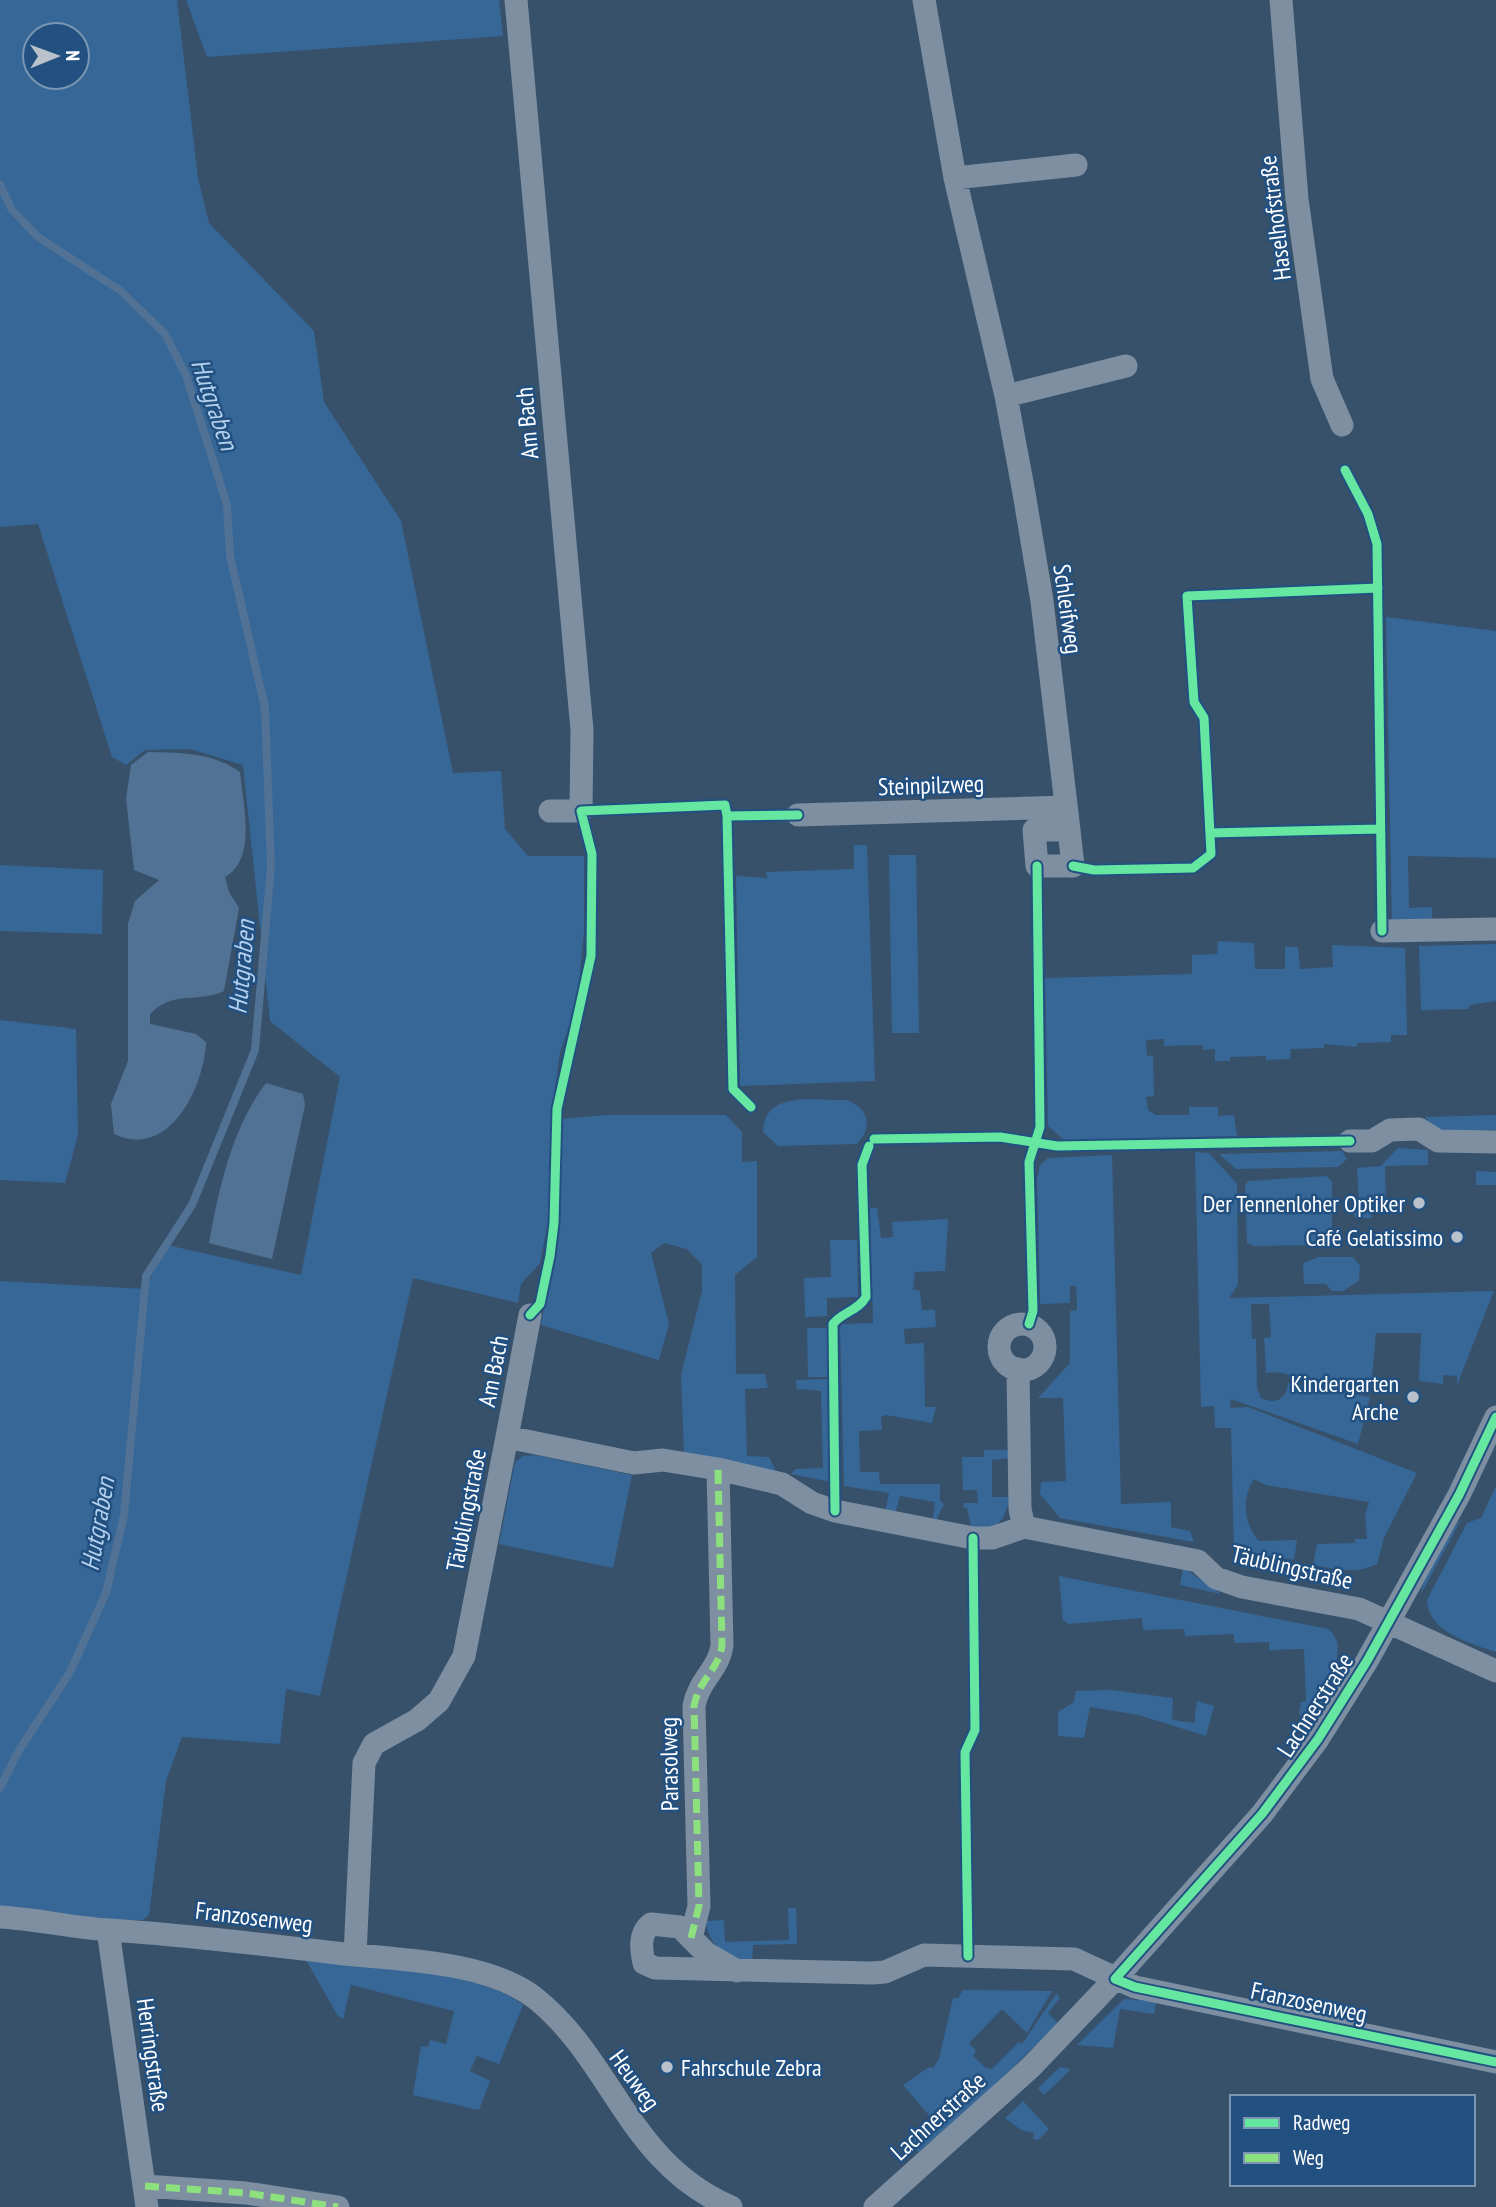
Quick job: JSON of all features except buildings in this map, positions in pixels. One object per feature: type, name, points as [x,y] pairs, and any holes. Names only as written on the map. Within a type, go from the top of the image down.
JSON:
[{"type":"street","name":"Am Bach","points":[[516,0],[582,730],[581,811],[550,811]]},
{"type":"street","name":"Schleifweg","points":[[924,0],[956,178],[1006,396],[1042,601],[1067,818]]},
{"type":"street","name":"Haselhofstraße","points":[[1281,0],[1297,199],[1321,367],[1342,425]]},
{"type":"street","points":[[956,178],[1076,165]]},
{"type":"street","points":[[1006,396],[1126,366]]},
{"type":"street","name":"Steinpilzweg","points":[[798,815],[1067,818]]},
{"type":"street","points":[[1382,932],[1496,929]]},
{"type":"street","points":[[1350,1141],[1372,1141],[1391,1130],[1419,1129],[1438,1141],[1496,1142]]},
{"type":"street","name":"Am Bach","points":[[507,1437],[530,1315]]},
{"type":"street","points":[[1018,1370],[1020,1508],[1024,1527]]},
{"type":"street","name":"Lachnerstraße","points":[[875,2207],[1030,2068],[1115,1979],[1262,1814],[1318,1740],[1367,1661],[1459,1495],[1496,1417]]},
{"type":"street","name":"Täublingstraße","points":[[355,1955],[364,1763],[374,1744],[417,1720],[439,1701],[464,1656],[507,1437],[634,1463],[663,1460],[718,1469],[782,1484],[812,1503],[835,1511],[973,1538],[992,1538],[1024,1527],[1198,1561],[1216,1578],[1242,1587],[1359,1609],[1470,1662],[1496,1671]]},
{"type":"street","name":"Parasolweg","points":[[691,1938],[699,1906],[694,1706],[697,1688],[720,1658],[722,1645],[718,1469]]},
{"type":"street","name":"Franzosenweg","points":[[0,1917],[108,1930],[150,1931],[444,1966],[501,1979]]},
{"type":"street","name":"Franzosenweg","points":[[737,1971],[706,1953],[680,1927],[651,1924],[645,1929],[642,1938],[643,1964],[655,1968],[737,1971],[872,1973],[885,1972],[924,1955],[1074,1959],[1086,1962],[1135,1987],[1496,2062]]},
{"type":"street","name":"Herringstraße","points":[[108,1930],[146,2197],[246,2193],[338,2207]]},
{"type":"street","name":"Heuweg","points":[[501,1979],[533,1996],[550,2010],[637,2128],[682,2180],[731,2207]]},
{"type":"shaded area","points":[[0,0],[177,0],[198,178],[209,223],[314,331],[324,402],[401,521],[453,773],[501,771],[505,829],[528,856],[584,856],[584,931],[577,1004],[560,1052],[552,1110],[549,1217],[540,1263],[521,1284],[518,1303],[413,1278],[320,1696],[286,1689],[280,1744],[182,1737],[166,1781],[149,1915],[143,1920],[95,1919],[0,1908],[0,1281],[145,1289],[167,1245],[301,1275],[340,1077],[270,1021],[243,765],[190,749],[145,750],[126,765],[112,757],[38,524],[0,527]]},
{"type":"shaded area","points":[[186,0],[499,0],[503,36],[207,57]]},
{"type":"shaded area","points":[[1386,617],[1496,631],[1496,858],[1408,856],[1409,908],[1432,907],[1432,926],[1392,928]]},
{"type":"shaded area","points":[[148,752],[207,757],[240,772],[246,830],[241,858],[235,869],[225,877],[229,892],[239,908],[224,991],[204,997],[177,999],[159,1006],[150,1014],[150,1024],[196,1034],[206,1042],[199,1079],[180,1115],[167,1128],[152,1137],[134,1139],[114,1134],[111,1104],[128,1061],[128,924],[135,901],[159,880],[134,870],[126,799],[131,765]]},
{"type":"shaded area","points":[[854,845],[867,845],[875,1081],[740,1086],[736,876],[767,878],[766,872],[854,869]]},
{"type":"shaded area","points":[[889,855],[916,855],[919,1033],[892,1033]]},
{"type":"shaded area","points":[[0,865],[103,870],[102,934],[0,931]]},
{"type":"shaded area","points":[[1218,941],[1254,943],[1255,969],[1285,969],[1285,947],[1298,947],[1300,969],[1333,967],[1332,945],[1405,948],[1407,1035],[1391,1035],[1391,1042],[1357,1043],[1357,1047],[1324,1044],[1324,1048],[1291,1049],[1290,1059],[1266,1060],[1266,1056],[1230,1057],[1230,1061],[1215,1061],[1215,1049],[1203,1050],[1202,1045],[1164,1046],[1164,1039],[1146,1040],[1147,1056],[1153,1055],[1154,1096],[1146,1097],[1148,1110],[1156,1115],[1189,1115],[1189,1107],[1218,1107],[1218,1116],[1234,1115],[1237,1136],[1064,1140],[1048,1126],[1045,978],[1192,974],[1192,955],[1217,954]]},
{"type":"shaded area","points":[[1496,944],[1496,1001],[1470,1005],[1469,1009],[1421,1010],[1419,946]]},
{"type":"shaded area","points":[[0,1020],[76,1029],[78,1135],[65,1183],[0,1180]]},
{"type":"shaded area","points":[[266,1083],[303,1094],[305,1105],[272,1259],[209,1243],[222,1180],[236,1139],[244,1119]]},
{"type":"shaded area","points":[[807,1099],[847,1100],[860,1108],[866,1119],[865,1131],[857,1144],[778,1146],[763,1132],[766,1118],[772,1109],[782,1103]]},
{"type":"shaded area","points":[[606,1115],[726,1115],[742,1132],[742,1162],[757,1161],[757,1257],[735,1275],[736,1374],[765,1374],[768,1388],[745,1389],[747,1456],[769,1457],[776,1471],[684,1452],[681,1375],[702,1291],[702,1265],[687,1249],[664,1243],[651,1253],[669,1324],[659,1360],[541,1325],[560,1214],[561,1119]]},
{"type":"shaded area","points":[[1496,1115],[1496,1130],[1437,1132],[1425,1117]]},
{"type":"shaded area","points":[[1398,1148],[1428,1150],[1428,1165],[1385,1166],[1386,1202],[1371,1202],[1372,1218],[1355,1218],[1353,1210],[1359,1204],[1357,1168],[1381,1166]]},
{"type":"shaded area","points":[[1342,1151],[1347,1159],[1338,1167],[1236,1169],[1219,1154]]},
{"type":"shaded area","points":[[1195,1152],[1209,1153],[1237,1184],[1238,1285],[1229,1298],[1494,1291],[1457,1385],[1457,1376],[1443,1375],[1443,1384],[1419,1381],[1421,1333],[1376,1333],[1371,1389],[1275,1372],[1266,1373],[1264,1338],[1271,1337],[1269,1304],[1251,1304],[1252,1339],[1256,1339],[1257,1388],[1261,1398],[1271,1401],[1280,1399],[1288,1383],[1370,1397],[1358,1444],[1231,1399],[1230,1408],[1248,1407],[1417,1473],[1384,1538],[1377,1564],[1353,1570],[1313,1565],[1317,1544],[1355,1543],[1355,1539],[1367,1539],[1365,1516],[1369,1502],[1266,1485],[1254,1479],[1246,1503],[1250,1527],[1259,1541],[1297,1540],[1294,1560],[1234,1550],[1231,1428],[1215,1428],[1214,1406],[1201,1407]]},
{"type":"shaded area","points":[[1112,1155],[1121,1504],[1171,1502],[1171,1527],[1190,1531],[1194,1542],[1060,1518],[1040,1494],[1041,1482],[1066,1481],[1063,1398],[1038,1398],[1070,1363],[1070,1311],[1077,1310],[1076,1286],[1070,1286],[1070,1303],[1040,1304],[1037,1179],[1040,1165],[1048,1158]]},
{"type":"shaded area","points":[[1476,1171],[1496,1172],[1496,1185],[1476,1185]]},
{"type":"shaded area","points":[[1326,1176],[1332,1181],[1332,1241],[1328,1245],[1254,1246],[1247,1243],[1245,1186],[1248,1181]]},
{"type":"shaded area","points":[[870,1208],[877,1208],[881,1238],[893,1237],[892,1222],[948,1219],[945,1271],[915,1272],[913,1289],[920,1291],[922,1310],[935,1310],[936,1327],[904,1329],[905,1344],[924,1343],[925,1407],[936,1407],[932,1423],[886,1415],[881,1417],[882,1430],[859,1431],[860,1472],[879,1472],[880,1484],[940,1484],[940,1501],[944,1504],[936,1521],[933,1520],[935,1502],[900,1496],[895,1514],[885,1512],[889,1493],[844,1486],[840,1327],[843,1324],[873,1323]]},
{"type":"shaded area","points":[[830,1240],[857,1240],[858,1297],[827,1298],[827,1316],[805,1317],[804,1278],[831,1277]]},
{"type":"shaded area","points":[[1319,1257],[1353,1257],[1360,1266],[1359,1281],[1343,1291],[1332,1291],[1326,1284],[1304,1284],[1303,1263]]},
{"type":"shaded area","points":[[807,1328],[828,1328],[828,1377],[808,1377]]},
{"type":"shaded area","points":[[829,1379],[831,1482],[791,1474],[795,1469],[823,1468],[821,1391],[797,1389],[796,1380]]},
{"type":"shaded area","points":[[984,1450],[1010,1450],[1010,1458],[992,1460],[992,1497],[1011,1497],[1003,1518],[993,1528],[971,1527],[967,1508],[963,1507],[964,1503],[978,1503],[977,1490],[963,1490],[962,1457],[984,1457]]},
{"type":"shaded area","points":[[535,1455],[632,1475],[613,1568],[499,1544],[515,1462],[523,1456]]},
{"type":"shaded area","points":[[1496,1486],[1496,1652],[1463,1640],[1442,1628],[1429,1611],[1427,1600],[1467,1523],[1481,1518]]},
{"type":"shaded area","points":[[1462,1518],[1421,1594],[1437,1554]]},
{"type":"shaded area","points":[[1183,1569],[1187,1570],[1221,1594],[1180,1585]]},
{"type":"shaded area","points":[[1059,1576],[1328,1629],[1334,1636],[1338,1653],[1333,1671],[1320,1697],[1324,1700],[1306,1720],[1299,1714],[1301,1702],[1306,1702],[1304,1649],[1269,1650],[1269,1642],[1234,1643],[1234,1634],[1185,1636],[1184,1629],[1143,1630],[1142,1618],[1068,1624],[1063,1620]]},
{"type":"shaded area","points":[[1111,1690],[1173,1698],[1172,1720],[1194,1723],[1197,1701],[1214,1706],[1206,1736],[1139,1715],[1090,1707],[1084,1738],[1058,1736],[1058,1712],[1074,1702],[1076,1691]]},
{"type":"shaded area","points":[[788,1908],[796,1908],[797,1944],[753,1945],[752,1963],[735,1959],[720,1950],[711,1937],[706,1921],[724,1920],[725,1942],[789,1940]]},
{"type":"shaded area","points":[[306,1960],[451,1977],[480,1984],[523,2005],[499,2064],[477,2056],[470,2071],[490,2081],[479,2110],[413,2095],[421,2046],[428,2047],[430,2040],[446,2044],[454,2011],[351,1985],[343,2019],[338,2016]]},
{"type":"shaded area","points":[[963,1990],[1052,1991],[1027,2033],[1002,2009],[969,2043],[976,2051],[973,2056],[986,2068],[992,2069],[1019,2042],[1022,2044],[1056,1994],[1060,1998],[1048,2013],[1058,2023],[992,2088],[919,2152],[909,2144],[934,2121],[903,2085],[929,2067],[933,2068],[939,2059],[953,1998],[958,1998]]},
{"type":"shaded area","points":[[1124,1999],[1156,2001],[1154,2014],[1120,2009],[1113,2048],[1077,2045]]},
{"type":"shaded area","points":[[1060,2067],[1070,2069],[1044,2095],[1038,2088]]},
{"type":"shaded area","points":[[1023,2101],[1049,2129],[1038,2140],[1033,2139],[1034,2133],[1021,2130],[1005,2118]]},
{"type":"waterway","name":"Hutgraben","points":[[0,185],[12,210],[38,237],[121,291],[165,334],[186,375],[227,505],[230,556],[265,708],[271,866],[255,1050],[192,1205],[146,1276],[124,1515],[106,1593],[70,1672],[18,1752],[0,1788]]},
{"type":"marked path","points":[[691,1938],[699,1906],[694,1706],[700,1689],[717,1661],[722,1645],[718,1469]]},
{"type":"marked path","points":[[145,2186],[246,2193],[338,2207]]},
{"type":"cycle path","points":[[1345,470],[1368,514],[1377,544],[1382,931]]},
{"type":"cycle path","points":[[1073,866],[1094,870],[1193,868],[1211,854],[1204,718],[1194,702],[1187,596],[1378,588]]},
{"type":"cycle path","points":[[530,1315],[540,1304],[550,1256],[554,1223],[557,1109],[591,956],[592,854],[581,811],[725,805],[727,816],[798,815]]},
{"type":"cycle path","points":[[727,816],[733,1089],[751,1107]]},
{"type":"cycle path","points":[[1210,833],[1380,829]]},
{"type":"cycle path","points":[[1029,1324],[1033,1311],[1029,1162],[1040,1127],[1037,866]]},
{"type":"cycle path","points":[[874,1139],[1000,1137],[1057,1146],[1350,1141]]},
{"type":"cycle path","points":[[835,1511],[833,1324],[866,1297],[862,1165],[869,1146]]},
{"type":"cycle path","points":[[1496,1417],[1459,1495],[1367,1661],[1318,1739],[1262,1814],[1115,1979],[1135,1987],[1496,2062]]},
{"type":"cycle path","points":[[968,1956],[965,1752],[975,1730],[973,1538]]},
{"type":"place","name":"Der Tennenloher Optiker","points":[[1419,1203]]},
{"type":"place","name":"Café Gelatissimo","points":[[1457,1237]]},
{"type":"place","name":"Kindergarten Arche","points":[[1413,1397]]},
{"type":"place","name":"Fahrschule Zebra","points":[[667,2067]]}]
